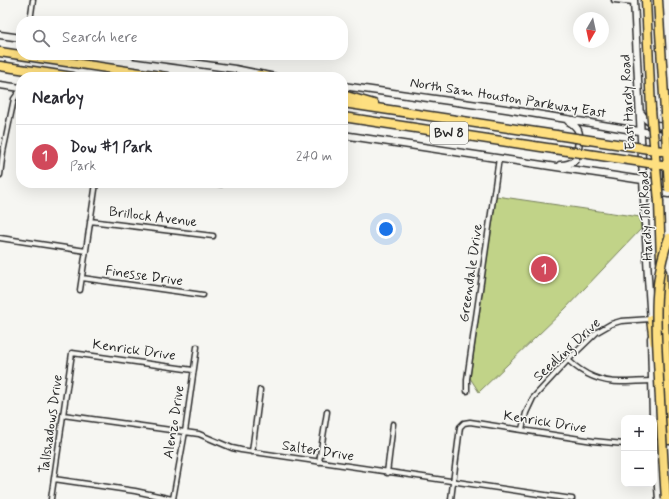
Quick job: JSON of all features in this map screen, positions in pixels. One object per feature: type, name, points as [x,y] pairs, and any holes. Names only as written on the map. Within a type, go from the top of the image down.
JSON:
[{"type":"highway","name":"Hardy Toll Road","points":[[646,0],[659,202],[669,431]]},
{"type":"highway","name":"Hardy Toll Road","points":[[658,0],[669,188]]},
{"type":"highway","points":[[0,52],[16,54]]},
{"type":"highway","points":[[53,60],[134,72]]},
{"type":"highway","points":[[0,66],[40,72]]},
{"type":"highway","points":[[348,97],[398,112]]},
{"type":"highway","name":"North Sam Houston Parkway East","points":[[348,104],[669,152]]},
{"type":"highway","name":"BW 8","points":[[348,119],[394,124],[669,166]]},
{"type":"highway","points":[[666,499],[657,340],[656,290],[663,254],[669,238]]},
{"type":"highway","points":[[651,319],[657,372],[669,440]]},
{"type":"main road","name":"East Hardy Road","points":[[634,1],[651,319],[653,415]]},
{"type":"main road","points":[[0,35],[16,37]]},
{"type":"main road","points":[[170,60],[247,72]]},
{"type":"main road","points":[[0,85],[16,88]]},
{"type":"main road","name":"North Sam Houston Parkway East","points":[[348,87],[506,109],[669,136]]},
{"type":"main road","points":[[640,112],[646,121],[652,124],[669,125]]},
{"type":"main road","points":[[548,166],[565,165],[573,162],[576,158],[580,135],[577,128],[562,119]]},
{"type":"main road","points":[[348,136],[669,184]]},
{"type":"main road","points":[[644,199],[655,192],[669,194]]},
{"type":"main road","points":[[655,451],[659,499]]},
{"type":"street","points":[[31,16],[33,0]]},
{"type":"street","points":[[614,0],[634,1]]},
{"type":"street","points":[[0,175],[3,152],[14,99],[16,96]]},
{"type":"street","name":"Greendale Drive","points":[[467,391],[467,380],[499,158]]},
{"type":"street","points":[[80,290],[95,188]]},
{"type":"street","name":"Brillock Avenue","points":[[90,221],[213,236]]},
{"type":"street","points":[[0,238],[86,251]]},
{"type":"street","name":"Finesse Drive","points":[[82,278],[203,295]]},
{"type":"street","name":"Seedling Drive","points":[[522,429],[526,413],[533,398],[568,360],[597,332],[605,326],[620,321],[651,319]]},
{"type":"street","name":"Alenzo Drive","points":[[172,499],[185,432],[197,347]]},
{"type":"street","name":"Kenrick Drive","points":[[72,353],[193,370]]},
{"type":"street","name":"Tallshadows Drive","points":[[51,499],[72,353]]},
{"type":"street","points":[[568,360],[583,372],[598,380],[623,382],[652,381]]},
{"type":"street","points":[[252,452],[260,390]]},
{"type":"street","points":[[319,462],[327,412]]},
{"type":"street","name":"Salter Drive","points":[[63,415],[206,436],[232,448],[252,452],[572,499]]},
{"type":"street","name":"Kenrick Drive","points":[[454,482],[460,427],[464,423],[470,422],[593,441],[621,444]]},
{"type":"street","points":[[387,472],[393,424]]},
{"type":"street","points":[[54,479],[135,491],[172,499]]},
{"type":"street","points":[[451,499],[454,482]]},
{"type":"green space","points":[[496,196],[640,217],[641,229],[565,309],[479,392],[470,378]]},
{"type":"place","name":"Dow #1 Park","points":[[544,269]]}]
